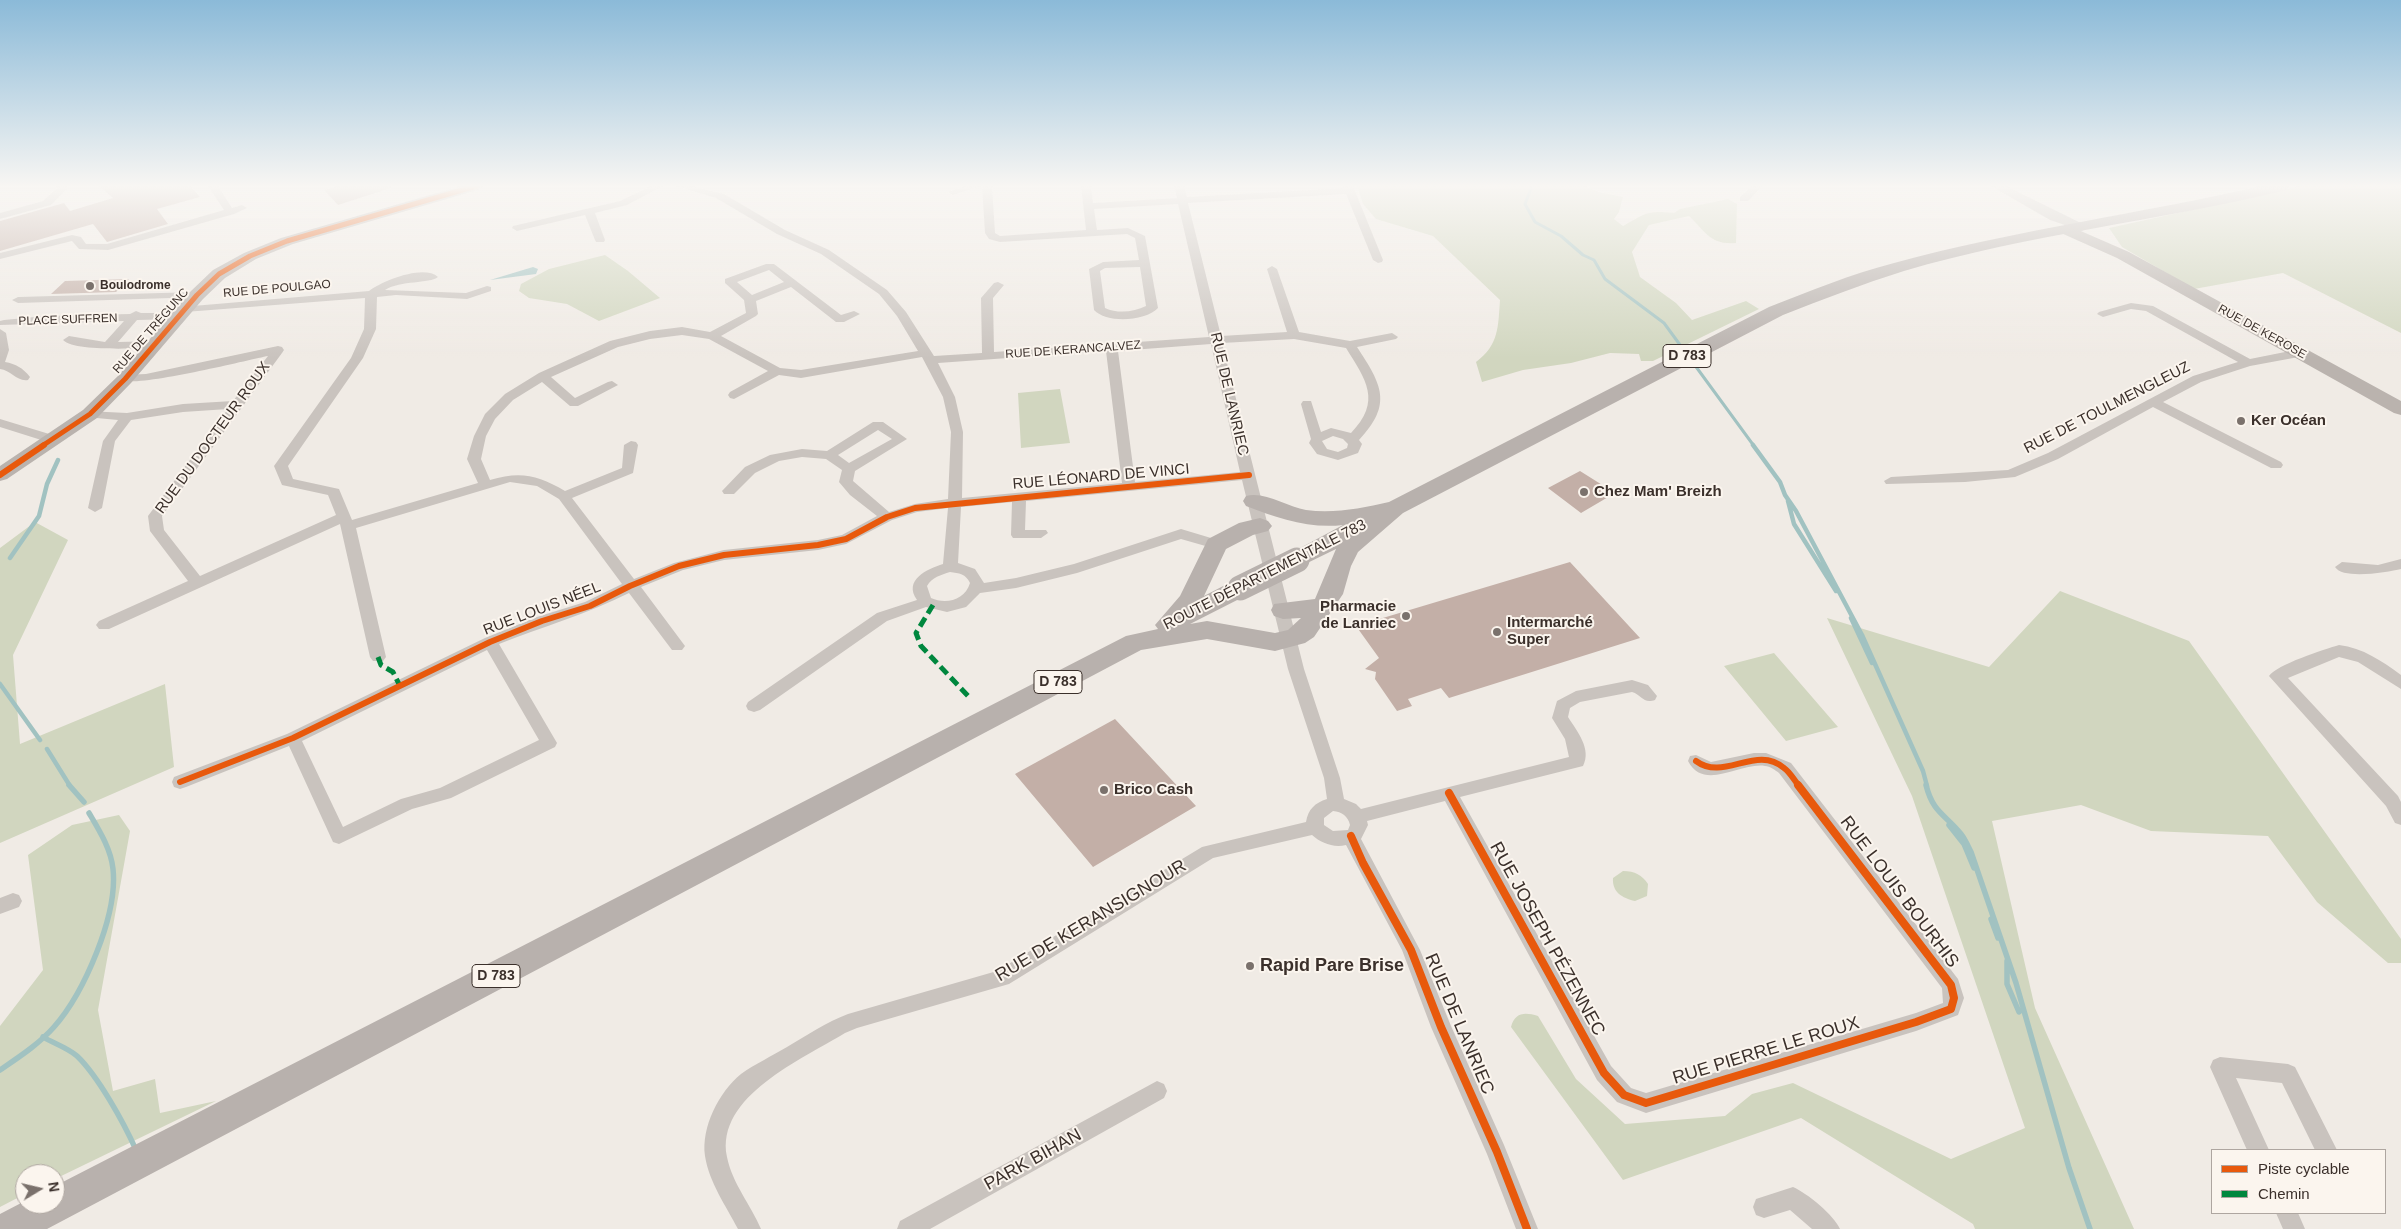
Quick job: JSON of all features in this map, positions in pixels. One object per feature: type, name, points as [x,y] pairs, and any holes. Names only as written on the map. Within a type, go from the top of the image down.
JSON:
[{"type":"main road","name":"RUE DE TRÉGUNC","points":[[0,474],[54,440],[90,414],[124,379],[197,295],[219,274],[250,256],[281,243]]},
{"type":"main road","name":"D 783","points":[[1290,640],[1306,631],[1331,594],[1339,566],[1349,547],[1395,508],[1702,348],[1803,299],[1853,280],[1904,264],[1997,243]]},
{"type":"main road","name":"RUE DE KEROSE","points":[[2102,243],[2401,409]]},
{"type":"main road","points":[[1254,501],[1297,517],[1327,519],[1348,518],[1395,508]]},
{"type":"main road","name":"ROUTE DÉPARTEMENTALE 783","points":[[1135,642],[1395,508]]},
{"type":"main road","points":[[1216,544],[1247,528],[1260,526]]},
{"type":"main road","name":"D 783","points":[[1168,624],[1189,601],[1216,544]]},
{"type":"main road","points":[[1284,610],[1310,609],[1323,605]]},
{"type":"main road","points":[[1135,642],[1207,630],[1274,642],[1290,640]]},
{"type":"main road","name":"D 783","points":[[9,1229],[1135,642]]},
{"type":"street","points":[[0,256],[51,243]]},
{"type":"street","points":[[80,243],[83,247],[108,247],[121,243]]},
{"type":"street","points":[[806,243],[825,252],[883,292],[902,314],[928,356],[949,397],[957,432],[955,502],[950,567]]},
{"type":"street","points":[[1141,243],[1152,308],[1144,313],[1116,315],[1107,315],[1100,310],[1094,269],[1103,265],[1144,263]]},
{"type":"street","name":"RUE DE LANRIEC","points":[[1193,243],[1260,526],[1284,610],[1296,669],[1332,778],[1336,804]]},
{"type":"street","points":[[1371,243],[1378,260]]},
{"type":"street","points":[[712,336],[752,314],[750,299],[729,281],[770,266],[840,320],[854,314]]},
{"type":"street","points":[[1272,269],[1294,335]]},
{"type":"street","points":[[378,656],[346,521],[334,492],[287,482],[281,466],[357,358],[370,330],[371,295],[383,284],[401,278],[432,277]]},
{"type":"street","points":[[750,299],[792,283]]},
{"type":"street","points":[[988,356],[987,298],[998,285]]},
{"type":"street","name":"RUE DE POULGAO","points":[[181,313],[371,295],[423,292],[467,296],[487,289]]},
{"type":"street","points":[[22,300],[197,295]]},
{"type":"street","name":"PLACE SUFFREN","points":[[108,346],[152,297]]},
{"type":"street","points":[[2103,314],[2131,306],[2149,308],[2248,363]]},
{"type":"street","name":"PLACE SUFFREN","points":[[2,328],[45,319],[132,318],[181,313]]},
{"type":"street","points":[[0,360],[3,350],[2,328]]},
{"type":"street","points":[[485,484],[474,459],[480,436],[489,417],[509,397],[543,376],[606,347],[650,335],[682,332],[712,336],[777,371]]},
{"type":"street","name":"RUE DE KERANCALVEZ","points":[[777,371],[801,374],[928,356],[988,356],[1111,346],[1294,335],[1350,345]]},
{"type":"street","points":[[1352,439],[1368,422],[1374,409],[1377,393],[1350,345],[1392,337]]},
{"type":"street","name":"PLACE SUFFREN","points":[[69,340],[108,346],[154,344]]},
{"type":"street","points":[[1111,346],[1129,487]]},
{"type":"street","name":"RUE DU DOCTEUR ROUX","points":[[124,379],[146,378],[278,350],[155,516],[157,531],[196,582]]},
{"type":"street","name":"RUE DE TOULMENGLEUZ","points":[[1891,481],[2010,474],[2053,456],[2197,379],[2248,363],[2300,353]]},
{"type":"street","points":[[0,365],[12,367],[24,377]]},
{"type":"street","points":[[734,395],[777,371]]},
{"type":"street","points":[[543,376],[574,403],[612,385]]},
{"type":"street","points":[[2154,403],[2276,465]]},
{"type":"street","points":[[1307,404],[1318,449],[1325,454],[1336,456],[1353,450],[1355,444],[1352,439],[1344,434],[1331,432],[1317,439]]},
{"type":"street","points":[[90,414],[127,417],[183,408],[238,405]]},
{"type":"street","points":[[95,508],[109,441],[127,417]]},
{"type":"street","points":[[0,423],[54,440]]},
{"type":"street","points":[[729,491],[750,470],[775,458],[802,453],[829,454],[878,425],[902,439],[849,468],[846,482],[855,492],[887,517]]},
{"type":"street","points":[[564,496],[628,470],[631,445]]},
{"type":"street","points":[[829,454],[849,468]]},
{"type":"street","name":"RUE LÉONARD DE VINCI","points":[[955,502],[1249,475]]},
{"type":"street","points":[[104,625],[196,582],[346,521],[510,478],[540,482],[564,496],[630,586],[678,646]]},
{"type":"street","points":[[1019,496],[1018,535],[1041,533]]},
{"type":"street","name":"RUE LOUIS NÉEL","points":[[490,642],[549,743],[445,792],[407,804],[339,837],[293,738],[490,642],[542,621],[590,606],[630,586],[679,566],[724,555],[818,545],[846,539],[887,517],[915,508],[955,502]]},
{"type":"street","points":[[976,590],[1016,583],[1077,568],[1181,534],[1216,544]]},
{"type":"street","points":[[2342,567],[2378,570],[2401,564]]},
{"type":"street","points":[[950,567],[963,568],[971,573],[977,583],[976,590],[967,600],[954,606],[940,607],[926,602],[919,595],[918,588],[920,581],[932,571],[950,567]]},
{"type":"street","points":[[754,706],[882,617],[926,602]]},
{"type":"street","points":[[2401,683],[2357,655],[2338,651],[2277,676],[2392,801],[2401,818]]},
{"type":"street","points":[[1357,817],[1577,761],[1579,752],[1576,744],[1560,718],[1563,705],[1576,697],[1632,686],[1642,689],[1649,696]]},
{"type":"street","points":[[180,782],[293,738]]},
{"type":"street","name":"RUE LOUIS BOURHIS","points":[[1696,762],[1702,768],[1710,770],[1762,759],[1774,762],[1785,768],[1951,985],[1954,998],[1951,1009],[1916,1022]]},
{"type":"street","name":"RUE JOSEPH PÉZENNEC","points":[[1449,793],[1604,1073],[1624,1095]]},
{"type":"street","points":[[1336,804],[1351,809],[1357,817],[1359,825],[1357,830],[1351,836],[1340,840],[1332,840],[1319,833],[1314,821],[1319,810],[1325,806],[1336,804]]},
{"type":"street","name":"RUE DE KERANSIGNOUR","points":[[750,1229],[720,1170],[716,1154],[720,1122],[738,1090],[749,1081],[838,1027],[855,1020],[1002,978],[1208,852],[1315,827]]},
{"type":"street","name":"RUE DE LANRIEC","points":[[1351,836],[1360,860],[1390,908],[1417,963],[1440,1025],[1494,1141],[1527,1229]]},
{"type":"street","name":"RUE PIERRE LE ROUX","points":[[1624,1095],[1646,1103],[1916,1022]]},
{"type":"street","points":[[2258,1149],[2220,1067],[2288,1074],[2326,1149]]},
{"type":"street","name":"PARK BIHAN","points":[[908,1229],[1157,1091]]},
{"type":"street","points":[[1764,1207],[1793,1198],[1828,1229]]},
{"type":"street","points":[[2287,1214],[2294,1229]]},
{"type":"green space","points":[[1441,243],[1637,243],[1632,252],[1640,277],[1676,303],[1692,320],[1746,301],[1759,309],[1653,361],[1641,361],[1639,354],[1610,353],[1571,363],[1523,370],[1482,382],[1476,362],[1484,356],[1496,335],[1500,300]]},
{"type":"green space","points":[[2120,243],[2401,243],[2401,333],[2283,273],[2194,289],[2122,247]]},
{"type":"green space","points":[[605,255],[628,271],[660,298],[599,321],[567,304],[529,298],[519,291],[521,284],[549,269]]},
{"type":"green space","points":[[1060,389],[1070,443],[1021,448],[1018,393]]},
{"type":"green space","points":[[35,522],[68,540],[13,655],[20,744],[165,684],[174,767],[0,843],[0,548]]},
{"type":"green space","points":[[2060,591],[2189,641],[2401,939],[2401,963],[2388,963],[2317,902],[2268,836],[2151,831],[2081,805],[1992,821],[2035,1008],[2134,1229],[1975,1229],[1973,1224],[1801,1118],[1623,1180],[1511,1027],[1515,1018],[1521,1014],[1538,1016],[1576,1079],[1625,1124],[1725,1116],[1752,1094],[1793,1083],[1951,1159],[2025,1128],[1912,796],[1827,618],[1989,667]]},
{"type":"green space","points":[[1774,653],[1838,727],[1786,741],[1724,666]]},
{"type":"green space","points":[[119,815],[130,831],[98,1010],[113,1091],[155,1079],[160,1113],[216,1101],[65,1174],[65,1164],[15,1164],[15,1199],[0,1207],[0,1026],[43,970],[28,855],[72,825]]},
{"type":"green space","points":[[1623,871],[1638,874],[1643,878],[1648,884],[1647,896],[1635,901],[1626,898],[1616,891],[1613,878]]},
{"type":"water","points":[[533,267],[538,269],[536,274],[490,280]]},
{"type":"building","points":[[0,243],[26,243],[0,251]]},
{"type":"building","name":"Boulodrome","points":[[129,279],[116,292],[51,294],[65,281]]},
{"type":"building","name":"Chez Mam' Breizh","points":[[1580,471],[1615,493],[1581,513],[1548,488]]},
{"type":"building","name":"Intermarché Super","points":[[1570,562],[1640,638],[1449,698],[1441,688],[1408,699],[1412,706],[1397,711],[1375,679],[1376,672],[1365,669],[1379,658],[1356,626]]},
{"type":"building","name":"Brico Cash","points":[[1115,719],[1196,806],[1093,867],[1015,774]]},
{"type":"waterway","points":[[1570,243],[1583,255],[1594,260],[1605,279],[1664,323],[1754,446]]},
{"type":"waterway","points":[[1753,445],[1780,482],[1785,495],[1796,511],[1862,635],[1923,771],[1927,786]]},
{"type":"waterway","points":[[10,558],[39,516],[47,484],[58,460]]},
{"type":"waterway","points":[[1788,501],[1794,524],[1836,591]]},
{"type":"waterway","points":[[1851,618],[1872,663]]},
{"type":"waterway","points":[[0,684],[40,740]]},
{"type":"waterway","points":[[47,749],[70,786]]},
{"type":"waterway","points":[[69,785],[84,802]]},
{"type":"waterway","points":[[1926,785],[1936,808],[1961,834],[1971,852],[2016,983],[2069,1168],[2090,1229]]},
{"type":"waterway","points":[[44,1037],[54,1027],[77,994],[97,952],[110,908],[113,888],[112,862],[107,847],[89,813]]},
{"type":"waterway","points":[[1949,825],[1964,844],[1974,868]]},
{"type":"waterway","points":[[1991,919],[1998,938]]},
{"type":"waterway","points":[[2007,961],[2007,984],[2019,1012]]},
{"type":"waterway","points":[[0,1070],[44,1037]]},
{"type":"waterway","points":[[44,1037],[73,1053],[85,1065],[110,1100],[136,1150]]},
{"type":"marked path","points":[[933,605],[916,633],[921,646],[970,698]]},
{"type":"marked path","points":[[378,657],[381,665],[393,672],[400,686]]},
{"type":"cycle path","points":[[0,475],[90,414],[125,379],[197,295],[219,274],[250,256],[281,243]]},
{"type":"cycle path","points":[[180,782],[293,738],[490,642],[542,621],[590,606],[630,586],[679,566],[724,555],[818,545],[846,539],[887,517],[915,508],[1249,475]]},
{"type":"cycle path","points":[[1449,793],[1604,1073],[1624,1095],[1646,1103],[1916,1022],[1951,1009],[1954,998],[1951,985],[1785,768],[1766,759],[1754,759],[1719,769],[1703,767],[1696,761]]},
{"type":"cycle path","points":[[1351,836],[1363,863],[1411,950],[1441,1027],[1497,1152],[1527,1229]]},
{"type":"place","name":"Boulodrome","points":[[90,286]]},
{"type":"place","name":"Ker Océan","points":[[2241,421]]},
{"type":"place","name":"Chez Mam' Breizh","points":[[1584,492]]},
{"type":"place","name":"Pharmacie de Lanriec","points":[[1406,616]]},
{"type":"place","name":"Intermarché Super","points":[[1497,632]]},
{"type":"place","name":"Brico Cash","points":[[1104,790]]},
{"type":"place","name":"Rapid Pare Brise","points":[[1250,966]]}]
